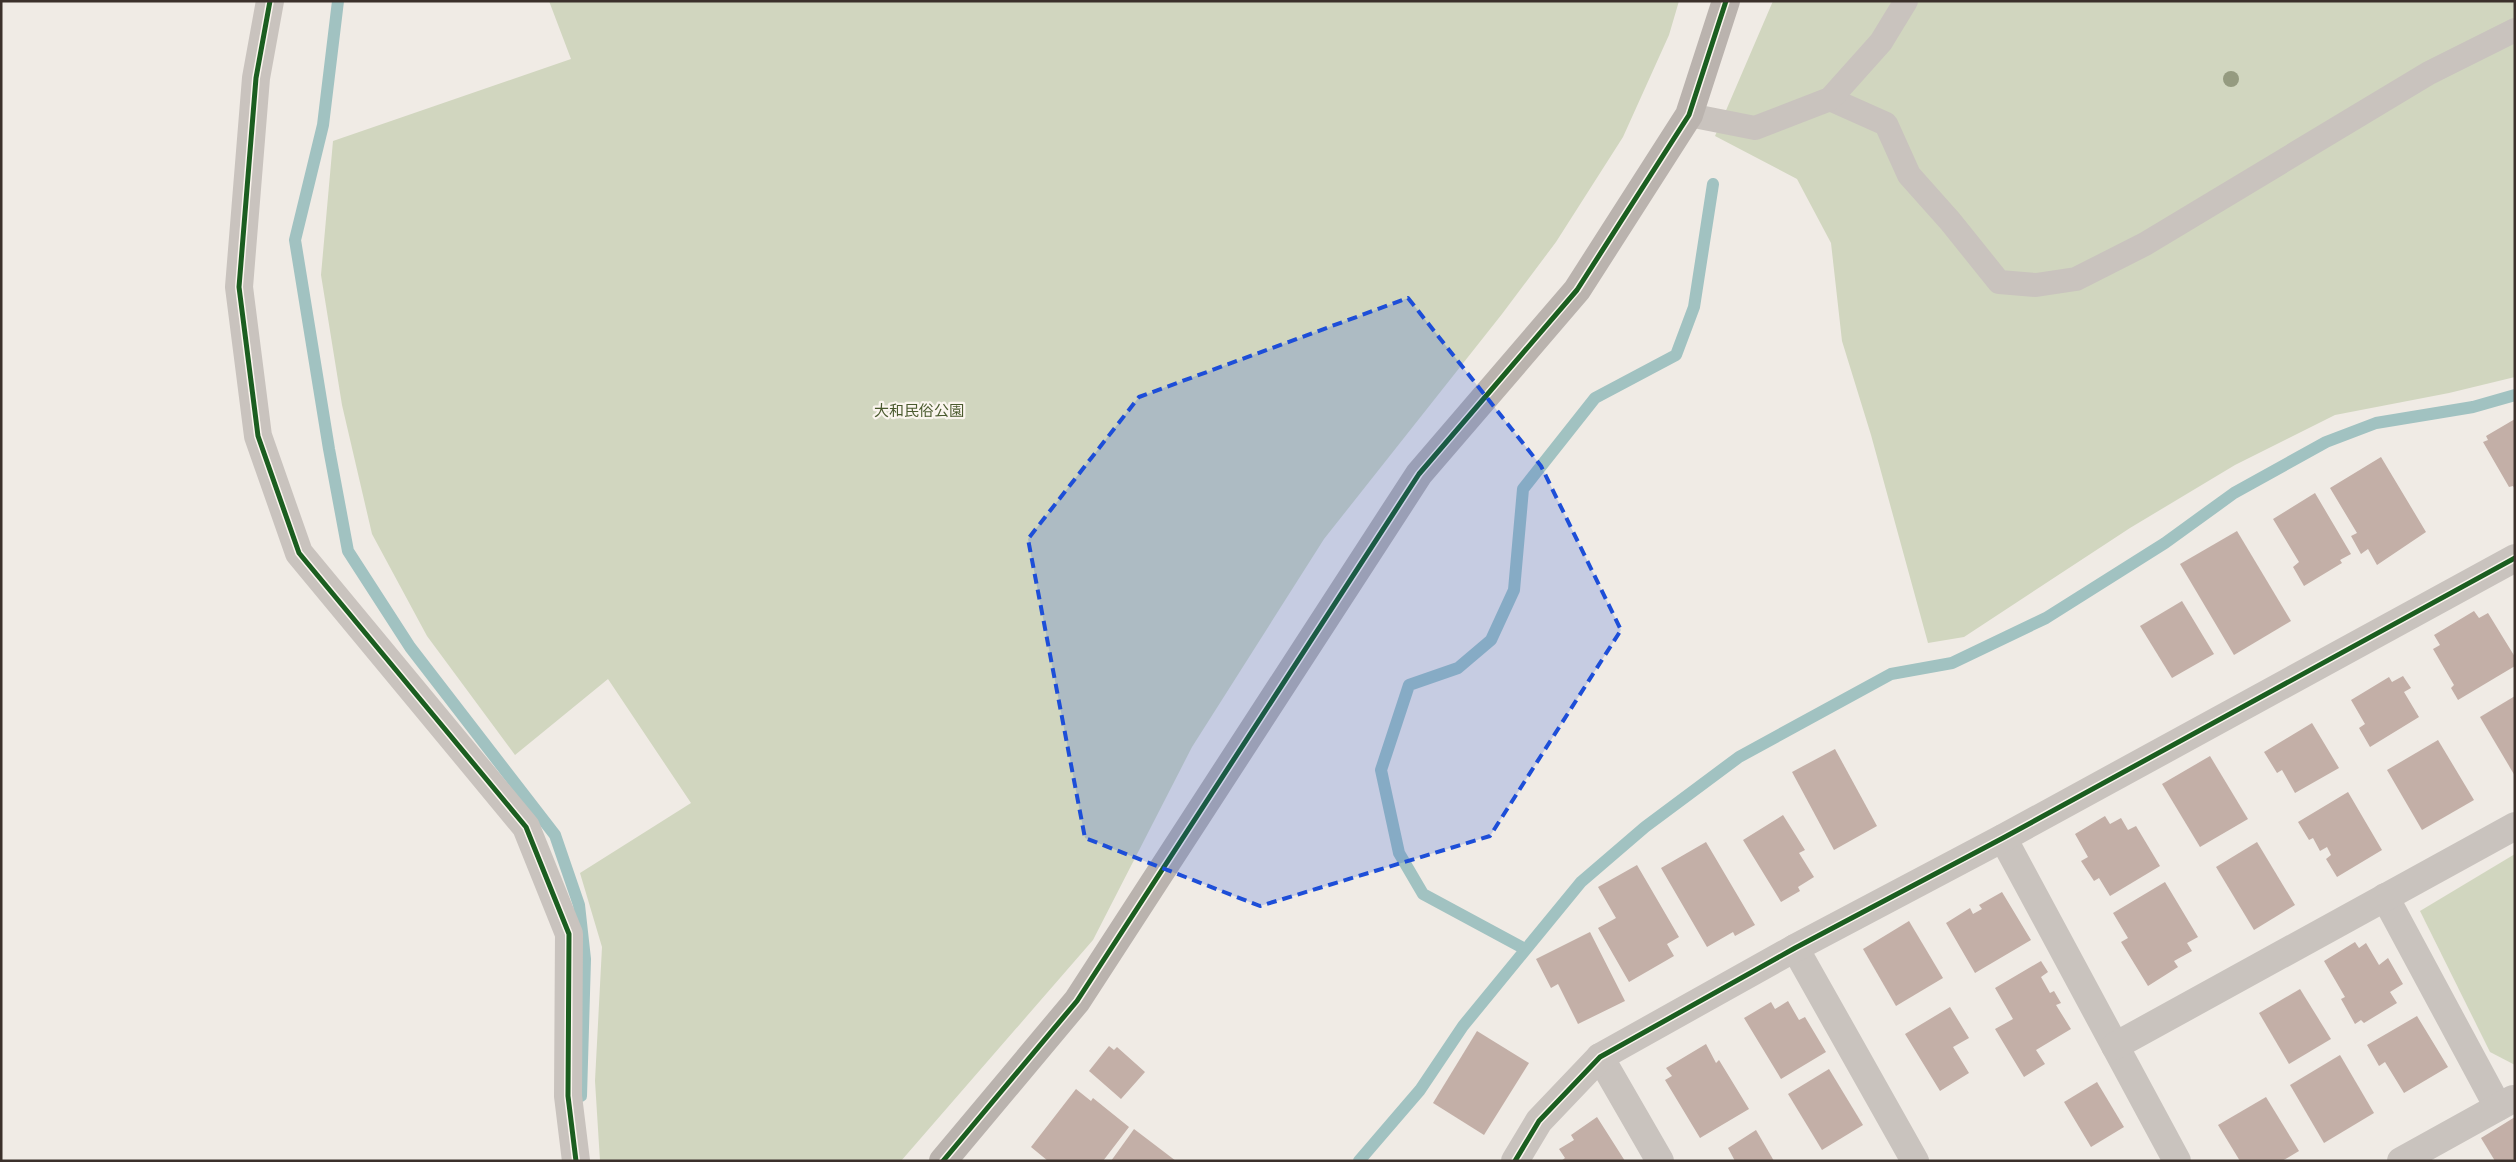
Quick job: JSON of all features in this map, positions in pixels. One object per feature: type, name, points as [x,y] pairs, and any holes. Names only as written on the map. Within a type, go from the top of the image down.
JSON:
[{"type":"street","points":[[270,1],[256,78],[239,287],[258,436],[299,553],[526,827],[569,934],[568,1096],[576,1161]]},
{"type":"street","points":[[943,1161],[1077,1001],[1419,474],[1577,290],[1689,115],[1726,1]]},
{"type":"street","points":[[1515,1161],[1539,1121],[1600,1057],[1795,948],[2003,838],[2515,558]]},
{"type":"street","points":[[2115,1046],[2515,826]]},
{"type":"street","points":[[2003,838],[2177,1161]]},
{"type":"street","points":[[2385,897],[2506,1103],[2401,1161]]},
{"type":"street","points":[[1795,948],[1916,1161]]},
{"type":"street","points":[[1600,1057],[1660,1161]]},
{"type":"lane","points":[[1689,115],[1755,128],[1830,99],[1881,42],[1906,1]]},
{"type":"lane","points":[[1830,99],[1886,124],[1909,175],[1950,221],[1999,282],[2036,285],[2076,280],[2145,244],[2430,73],[2515,30]]},
{"type":"highlighted area","points":[[1408,298],[1541,466],[1621,630],[1490,836],[1260,906],[1085,838],[1028,539],[1139,397]]},
{"type":"green space","name":"大和民俗公園","points":[[549,1],[1679,1],[1669,35],[1623,137],[1556,242],[1502,314],[1324,539],[1192,747],[1093,940],[901,1161],[600,1161],[595,1081],[602,947],[580,873],[691,803],[608,679],[515,755],[427,636],[372,534],[342,405],[321,275],[333,141],[571,59]]},
{"type":"green space","points":[[1773,1],[2515,1],[2515,377],[2449,393],[2335,415],[2235,465],[2130,528],[1964,637],[1928,643],[1871,435],[1842,341],[1831,243],[1797,179],[1715,136]]},
{"type":"green space","points":[[2515,854],[2515,1065],[2490,1052],[2420,911]]},
{"type":"building","points":[[2515,419],[2515,489],[2513,486],[2509,487],[2483,442],[2488,440],[2486,436]]},
{"type":"building","points":[[2381,457],[2426,532],[2377,565],[2368,549],[2361,554],[2351,536],[2357,533],[2330,488]]},
{"type":"building","points":[[2315,493],[2351,554],[2340,560],[2342,563],[2304,586],[2293,567],[2299,562],[2273,519]]},
{"type":"building","points":[[2237,531],[2291,621],[2234,655],[2180,564]]},
{"type":"building","points":[[2182,601],[2214,654],[2172,678],[2140,626]]},
{"type":"building","points":[[2474,611],[2479,618],[2488,613],[2515,657],[2515,666],[2458,700],[2451,688],[2454,685],[2433,649],[2440,645],[2434,635]]},
{"type":"building","points":[[2403,676],[2411,688],[2404,692],[2419,717],[2370,747],[2359,728],[2365,724],[2351,700],[2389,677],[2392,682]]},
{"type":"building","points":[[2515,696],[2515,776],[2480,717]]},
{"type":"building","points":[[2312,723],[2339,768],[2295,793],[2282,770],[2277,773],[2264,752]]},
{"type":"building","points":[[2438,740],[2474,800],[2422,830],[2387,770]]},
{"type":"building","points":[[1835,749],[1877,826],[1834,850],[1792,772]]},
{"type":"building","points":[[2210,756],[2248,819],[2200,847],[2162,784]]},
{"type":"building","points":[[2348,792],[2382,850],[2337,877],[2326,859],[2331,855],[2327,847],[2320,851],[2313,838],[2309,840],[2298,822]]},
{"type":"building","points":[[1783,815],[1805,850],[1799,853],[1814,877],[1798,887],[1800,891],[1781,902],[1743,840]]},
{"type":"building","points":[[2105,816],[2110,824],[2121,818],[2128,830],[2136,826],[2160,866],[2110,896],[2099,878],[2094,881],[2081,861],[2088,857],[2075,834]]},
{"type":"building","points":[[1706,842],[1755,925],[1735,936],[1733,932],[1707,947],[1661,868]]},
{"type":"building","points":[[2257,842],[2295,905],[2254,930],[2216,867]]},
{"type":"building","points":[[1637,865],[1679,937],[1667,944],[1674,956],[1629,982],[1598,928],[1616,918],[1598,887]]},
{"type":"building","points":[[2165,882],[2198,937],[2187,943],[2192,951],[2174,961],[2178,967],[2148,986],[2121,942],[2128,938],[2113,913]]},
{"type":"building","points":[[2002,892],[2031,940],[1975,973],[1946,923],[1970,908],[1973,914],[1982,909],[1979,905]]},
{"type":"building","points":[[1909,921],[1943,978],[1896,1006],[1863,949]]},
{"type":"building","points":[[1590,932],[1625,1001],[1578,1024],[1558,984],[1551,988],[1536,959]]},
{"type":"building","points":[[2355,942],[2359,948],[2366,943],[2379,965],[2388,958],[2403,984],[2390,992],[2397,1003],[2364,1023],[2361,1020],[2355,1024],[2341,999],[2345,997],[2324,961]]},
{"type":"building","points":[[2041,961],[2048,972],[2041,977],[2050,993],[2054,991],[2061,1003],[2056,1005],[2071,1029],[2036,1050],[2045,1064],[2024,1077],[1995,1029],[2013,1019],[1995,988]]},
{"type":"building","points":[[2300,989],[2331,1039],[2289,1064],[2259,1013]]},
{"type":"building","points":[[1788,1001],[1799,1020],[1805,1017],[1826,1052],[1781,1079],[1744,1018],[1771,1002],[1775,1009]]},
{"type":"building","points":[[1950,1007],[1969,1038],[1953,1047],[1969,1073],[1940,1091],[1905,1034]]},
{"type":"building","points":[[2417,1016],[2448,1067],[2404,1093],[2385,1062],[2379,1066],[2367,1045]]},
{"type":"building","points":[[1477,1031],[1529,1063],[1484,1135],[1433,1103]]},
{"type":"building","points":[[1706,1044],[1716,1063],[1719,1060],[1749,1109],[1700,1138],[1665,1080],[1672,1076],[1666,1068]]},
{"type":"building","points":[[1109,1046],[1114,1050],[1117,1047],[1145,1072],[1121,1099],[1089,1071]]},
{"type":"building","points":[[2340,1055],[2374,1113],[2324,1143],[2290,1085]]},
{"type":"building","points":[[1829,1069],[1863,1125],[1822,1150],[1788,1094]]},
{"type":"building","points":[[2097,1082],[2124,1127],[2091,1147],[2064,1102]]},
{"type":"building","points":[[1076,1089],[1091,1101],[1093,1098],[1129,1127],[1103,1161],[1048,1161],[1031,1147]]},
{"type":"building","points":[[2266,1097],[2299,1151],[2282,1161],[2240,1161],[2218,1125]]},
{"type":"building","points":[[1597,1117],[1625,1161],[1561,1161],[1565,1158],[1559,1149],[1574,1140],[1571,1135]]},
{"type":"building","points":[[2515,1117],[2515,1161],[2495,1161],[2481,1138]]},
{"type":"building","points":[[1134,1129],[1176,1161],[1111,1161]]},
{"type":"building","points":[[1756,1130],[1774,1161],[1735,1161],[1728,1148]]},
{"type":"waterway","points":[[338,1],[323,125],[295,240],[329,449],[348,551],[410,647],[555,835],[579,905],[585,959],[581,1096]]},
{"type":"waterway","points":[[1525,949],[1423,894],[1399,853],[1381,770],[1409,685],[1458,668],[1491,640],[1514,590],[1523,489],[1595,398],[1676,355],[1694,307],[1713,184]]},
{"type":"waterway","points":[[1359,1161],[1420,1090],[1463,1026],[1581,882],[1645,827],[1739,757],[1891,674],[1952,663],[2046,618],[2165,543],[2234,493],[2326,442],[2376,423],[2473,407],[2515,395]]},
{"type":"cycle path","points":[[270,1],[256,78],[239,287],[258,436],[299,553],[526,827],[569,934],[568,1096],[576,1161]]},
{"type":"cycle path","points":[[943,1161],[1077,1001],[1419,474],[1577,290],[1689,115],[1726,1]]},
{"type":"cycle path","points":[[1515,1161],[1539,1121],[1600,1057],[1795,948],[2003,838],[2515,558]]}]
